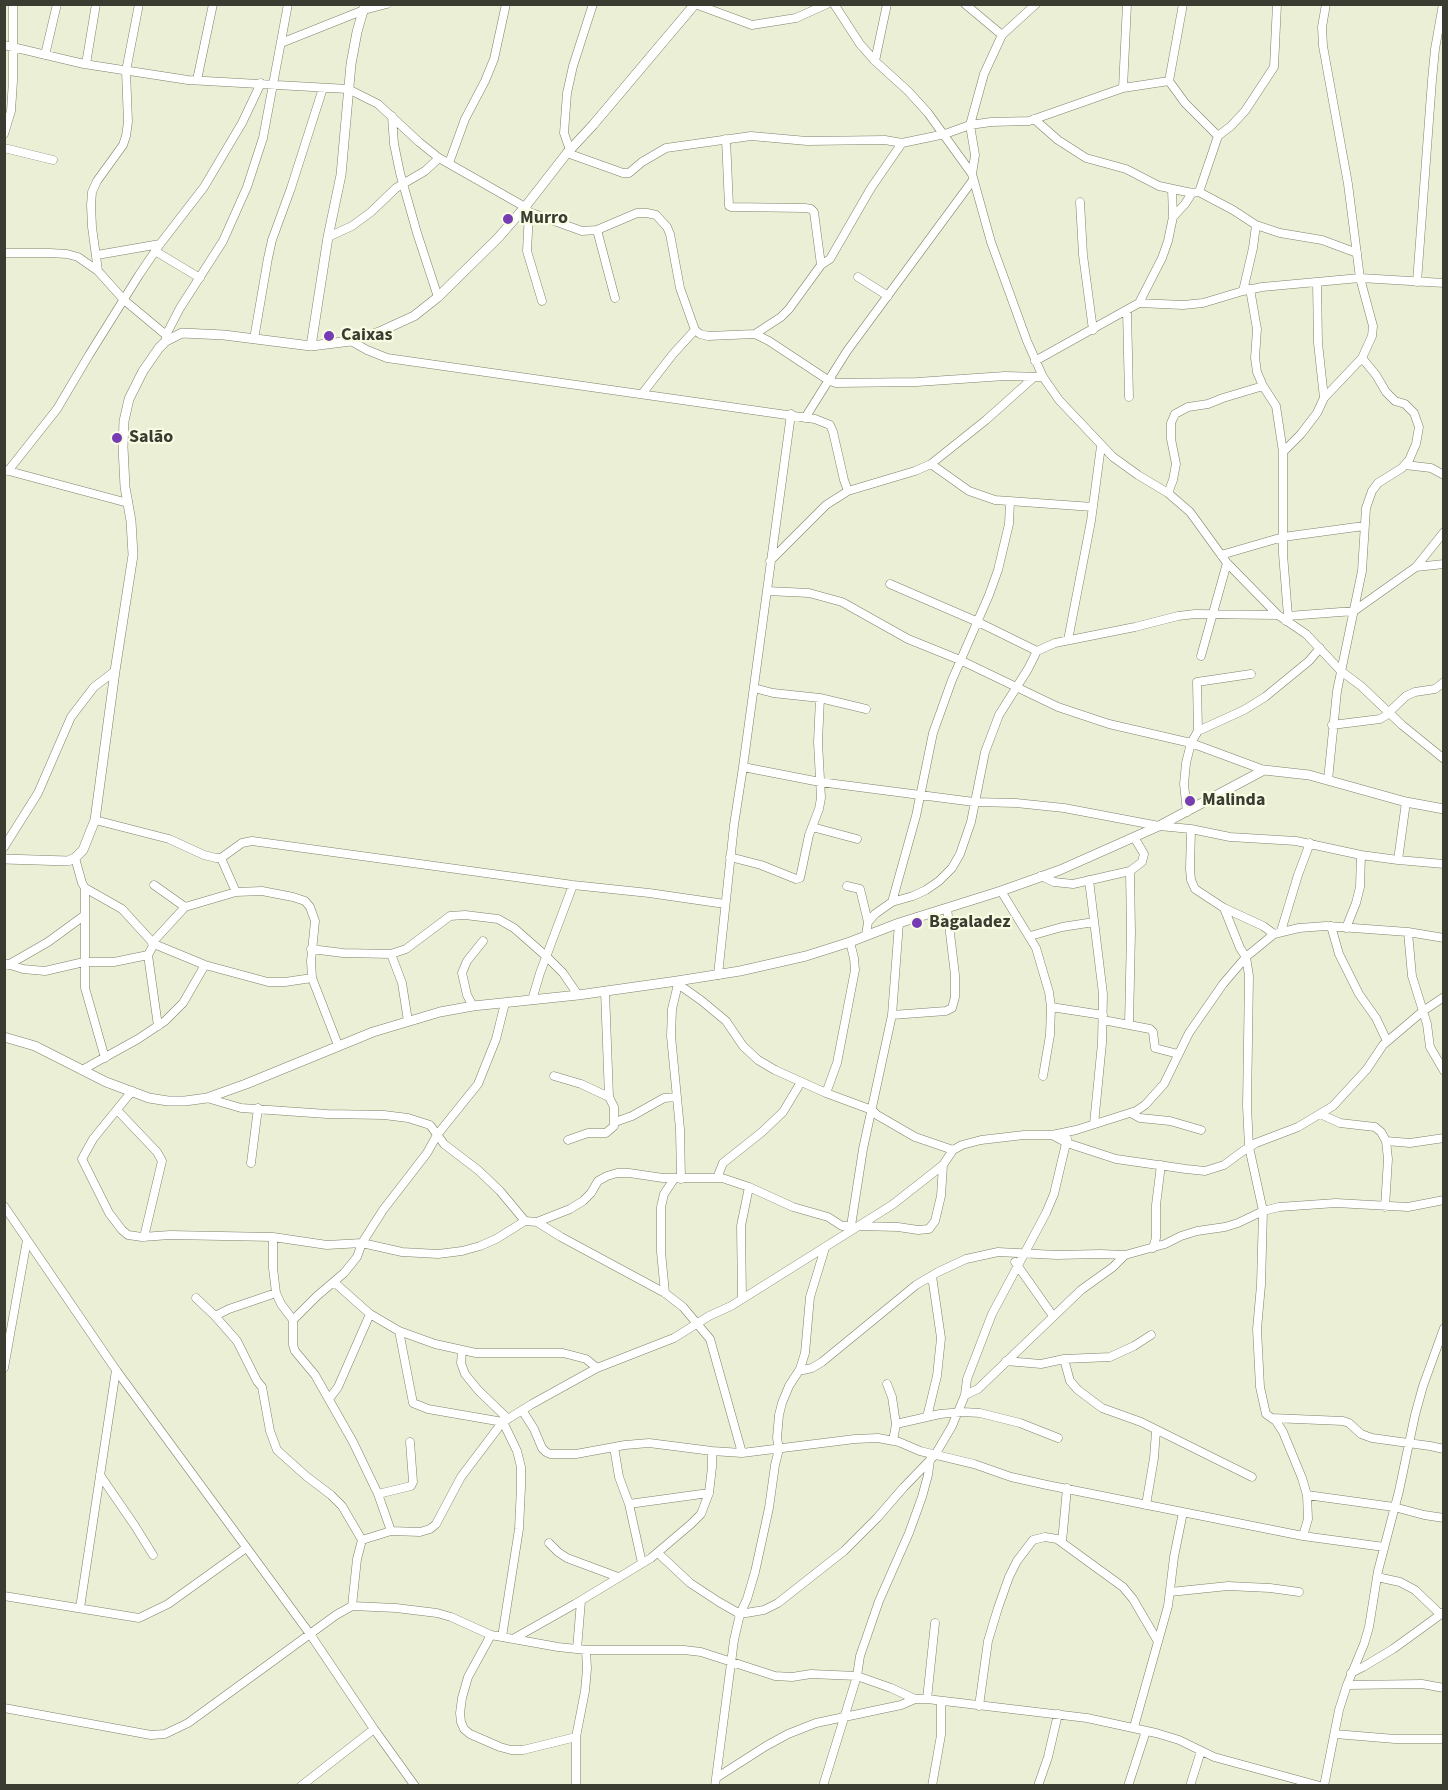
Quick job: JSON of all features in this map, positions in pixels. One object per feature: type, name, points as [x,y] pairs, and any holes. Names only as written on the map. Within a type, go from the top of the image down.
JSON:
[{"type":"street","points":[[4,134],[11,111],[13,81],[8,45],[13,4]]},
{"type":"street","points":[[45,55],[57,4]]},
{"type":"street","points":[[86,64],[96,4]]},
{"type":"street","points":[[99,271],[92,227],[92,192],[97,181],[123,145],[126,136],[128,122],[126,71],[140,4]]},
{"type":"street","points":[[196,80],[213,4]]},
{"type":"street","points":[[4,859],[53,862],[75,858],[83,850],[95,820],[133,555],[123,447],[124,421],[129,399],[143,371],[166,338],[223,241],[247,188],[263,138],[288,4]]},
{"type":"street","points":[[281,43],[364,7],[387,4]]},
{"type":"street","points":[[449,164],[465,119],[494,59],[506,4]]},
{"type":"street","points":[[568,152],[564,133],[567,93],[573,66],[593,4]]},
{"type":"street","points":[[166,338],[182,333],[224,335],[311,346],[351,341],[414,316],[438,297],[527,210],[568,152],[695,5],[752,25],[796,18],[827,4]]},
{"type":"street","points":[[834,4],[860,44],[908,92],[945,134],[972,177],[991,242],[1035,361],[1059,400],[1113,457],[1168,493],[1190,512],[1227,563],[1278,615]]},
{"type":"street","points":[[875,61],[886,4]]},
{"type":"street","points":[[965,4],[1002,35]]},
{"type":"street","points":[[805,418],[847,351],[972,177],[975,155],[970,125],[984,74],[1002,35],[1036,4]]},
{"type":"street","points":[[1123,88],[1127,4]]},
{"type":"street","points":[[1183,4],[1169,81],[1185,103],[1218,136]]},
{"type":"street","points":[[1173,217],[1196,192],[1218,136],[1245,111],[1274,67],[1277,4]]},
{"type":"street","points":[[1283,452],[1317,413],[1324,398],[1362,358],[1372,336],[1373,326],[1360,279],[1343,153],[1322,36],[1326,4]]},
{"type":"street","points":[[1417,282],[1432,80],[1443,4]]},
{"type":"street","points":[[311,346],[328,237],[341,175],[348,88],[357,32],[364,7]]},
{"type":"street","points":[[8,45],[86,64],[196,80],[348,88],[378,104],[439,158],[527,210],[582,231],[597,230],[637,213],[656,215],[663,221],[670,234],[680,288],[695,330],[708,336],[755,334],[781,317],[821,265],[830,259],[871,188],[902,143]]},
{"type":"street","points":[[568,152],[629,173],[642,162],[666,148],[751,136],[807,141],[885,140],[902,143],[945,134],[970,125],[1034,119],[1123,88],[1169,81]]},
{"type":"street","points":[[128,503],[6,471],[57,409],[157,248],[204,187],[242,123],[261,83]]},
{"type":"street","points":[[255,339],[272,240],[322,88]]},
{"type":"street","points":[[392,116],[394,144],[404,184],[438,297]]},
{"type":"street","points":[[1034,119],[1058,140],[1086,158],[1126,169],[1159,186],[1196,192],[1233,210],[1256,225],[1280,233],[1322,240],[1357,253]]},
{"type":"street","points":[[726,139],[729,206],[811,209],[814,212],[821,265]]},
{"type":"street","points":[[4,148],[53,160]]},
{"type":"street","points":[[328,237],[352,226],[371,212],[396,188],[425,171],[439,158]]},
{"type":"street","points":[[1139,303],[1162,258],[1173,217],[1172,189]]},
{"type":"street","points":[[1080,202],[1083,255],[1093,330]]},
{"type":"street","points":[[527,210],[527,251],[542,301]]},
{"type":"street","points":[[1256,225],[1246,290],[1257,329],[1255,358],[1257,372],[1276,406],[1283,452],[1283,537],[1287,618]]},
{"type":"street","points":[[597,230],[615,298]]},
{"type":"street","points":[[97,255],[157,248],[200,278]]},
{"type":"street","points":[[4,253],[67,254],[78,257],[99,271],[124,300],[166,338]]},
{"type":"street","points":[[858,277],[888,296]]},
{"type":"street","points":[[1035,361],[1139,303],[1203,303],[1246,290],[1287,284],[1360,279],[1443,283]]},
{"type":"street","points":[[1317,282],[1319,351],[1324,398]]},
{"type":"street","points":[[1127,310],[1129,397]]},
{"type":"street","points":[[642,394],[695,330]]},
{"type":"street","points":[[755,334],[836,383],[917,382],[1005,376],[1043,377]]},
{"type":"street","points":[[351,341],[387,358],[815,419],[830,425],[848,491]]},
{"type":"street","points":[[1328,780],[1332,725],[1362,571],[1365,508],[1378,483],[1402,468],[1409,460],[1416,444],[1419,427],[1414,413],[1405,404],[1395,401],[1386,392],[1362,358]]},
{"type":"street","points":[[770,561],[826,505],[848,491],[931,464],[986,420],[1033,378]]},
{"type":"street","points":[[1168,493],[1176,464],[1171,439],[1171,423],[1175,414],[1188,407],[1208,404],[1263,386]]},
{"type":"street","points":[[718,975],[730,857],[791,414]]},
{"type":"street","points":[[1068,640],[1091,522],[1101,446]]},
{"type":"street","points":[[931,464],[969,491],[995,500],[1093,507]]},
{"type":"street","points":[[1405,465],[1431,468],[1443,476]]},
{"type":"street","points":[[892,902],[916,816],[933,733],[960,660],[992,587],[1005,545],[1010,502]]},
{"type":"street","points":[[1221,555],[1283,537],[1364,526]]},
{"type":"street","points":[[1287,618],[1354,610],[1416,567],[1443,532]]},
{"type":"street","points":[[1201,656],[1227,563]]},
{"type":"street","points":[[1416,567],[1443,564]]},
{"type":"street","points":[[890,584],[978,622],[1036,651]]},
{"type":"street","points":[[767,591],[808,593],[832,599],[908,639],[960,660],[1058,707],[1101,722],[1191,743],[1264,771],[1309,775],[1406,802],[1443,809]]},
{"type":"street","points":[[868,922],[892,902],[926,890],[952,868],[965,840],[985,752],[999,715],[1036,651],[1055,643],[1178,616],[1278,615],[1287,618],[1306,634],[1341,671],[1443,759]]},
{"type":"street","points":[[1187,812],[1184,784],[1186,763],[1191,743],[1198,732],[1265,697],[1309,661],[1320,648]]},
{"type":"street","points":[[4,847],[38,793],[71,717],[94,687],[115,671]]},
{"type":"street","points":[[1198,732],[1197,682],[1251,674]]},
{"type":"street","points":[[1332,725],[1380,719],[1406,696],[1435,689],[1443,682]]},
{"type":"street","points":[[754,688],[820,698],[866,709]]},
{"type":"street","points":[[730,857],[761,865],[796,879],[800,878],[821,798],[818,742],[820,698]]},
{"type":"street","points":[[743,767],[820,782],[974,802],[1064,808],[1230,837],[1310,843],[1361,855],[1443,864]]},
{"type":"street","points":[[4,1037],[35,1046],[106,1082],[149,1098],[185,1101],[207,1098],[338,1045],[408,1021],[473,1006],[677,983],[806,956],[1041,876],[1159,826],[1264,771]]},
{"type":"street","points":[[1398,860],[1406,802]]},
{"type":"street","points":[[95,820],[170,839],[204,855],[221,858],[242,843],[252,841],[725,904]]},
{"type":"street","points":[[812,827],[857,839]]},
{"type":"street","points":[[1191,829],[1191,880],[1195,889],[1224,908],[1277,933]]},
{"type":"street","points":[[1041,876],[1064,884],[1073,884],[1130,871],[1142,862],[1144,854],[1134,837]]},
{"type":"street","points":[[1277,933],[1310,843]]},
{"type":"street","points":[[1346,928],[1360,887],[1361,855]]},
{"type":"street","points":[[75,858],[85,888],[122,909],[153,944],[205,965],[268,982],[312,978]]},
{"type":"street","points":[[221,858],[236,892]]},
{"type":"street","points":[[1129,1024],[1130,871]]},
{"type":"street","points":[[1089,880],[1103,994],[1099,1086],[1094,1125]]},
{"type":"street","points":[[154,885],[185,907]]},
{"type":"street","points":[[532,1000],[573,885]]},
{"type":"street","points":[[847,885],[860,889],[868,922],[867,935]]},
{"type":"street","points":[[85,888],[86,987],[105,1058]]},
{"type":"street","points":[[158,1026],[148,955],[153,944],[185,907],[236,892],[262,891],[293,897],[304,901],[310,907],[315,921],[311,949],[312,978],[338,1045]]},
{"type":"street","points":[[1001,891],[1036,948],[1049,992],[1050,1035],[1042,1076]]},
{"type":"street","points":[[892,1015],[946,1011],[952,1008],[955,997],[955,975],[947,908]]},
{"type":"street","points":[[1224,908],[1246,957],[1249,976],[1247,1106],[1249,1147],[1263,1211],[1257,1356],[1262,1401],[1266,1414],[1276,1421],[1283,1432],[1307,1495],[1308,1519],[1303,1536]]},
{"type":"street","points":[[6,964],[48,942],[85,915]]},
{"type":"street","points":[[311,949],[343,953],[391,954],[405,949],[450,916],[492,918],[506,922],[547,957],[563,973],[578,995]]},
{"type":"street","points":[[1030,936],[1062,927],[1094,922]]},
{"type":"street","points":[[855,1227],[861,1158],[892,1015],[899,923]]},
{"type":"street","points":[[1331,926],[1339,954],[1359,994],[1376,1018],[1387,1041]]},
{"type":"street","points":[[362,1540],[391,1531],[420,1532],[430,1529],[436,1524],[461,1477],[488,1439],[506,1421],[560,1387],[597,1368],[665,1343],[825,1248],[892,1205],[943,1165],[953,1150],[962,1145],[981,1140],[1024,1135],[1052,1135],[1094,1125],[1136,1111],[1164,1084],[1189,1033],[1207,1006],[1246,957],[1277,933],[1299,928],[1331,926],[1408,932],[1443,938]]},
{"type":"street","points":[[1408,932],[1412,976],[1427,1024],[1430,1047],[1443,1071]]},
{"type":"street","points":[[473,1006],[467,995],[462,973],[466,961],[483,941]]},
{"type":"street","points":[[826,1093],[837,1063],[854,976],[854,958],[850,942]]},
{"type":"street","points":[[391,954],[402,983],[408,1021]]},
{"type":"street","points":[[6,964],[23,969],[45,971],[84,962],[114,963],[148,955]]},
{"type":"street","points":[[82,1070],[158,1026],[183,1003],[205,965]]},
{"type":"street","points":[[677,983],[726,1021],[742,1046],[758,1060],[826,1093],[872,1110],[915,1137],[953,1150]]},
{"type":"street","points":[[664,1293],[661,1207],[664,1194],[677,1179],[680,1129],[671,1036],[672,1009],[677,983]]},
{"type":"street","points":[[568,1140],[588,1133],[606,1132],[611,1130],[615,1122],[614,1107],[609,1097],[605,991]]},
{"type":"street","points":[[1052,1135],[1067,1143],[1116,1159],[1186,1169],[1214,1169],[1224,1166],[1249,1147],[1298,1127],[1334,1106],[1367,1069],[1387,1041],[1443,997]]},
{"type":"street","points":[[293,1320],[316,1296],[344,1273],[357,1257],[362,1243],[383,1210],[427,1153],[437,1135],[478,1084],[496,1039],[505,1003]]},
{"type":"street","points":[[1051,1007],[1150,1029],[1153,1032],[1155,1048],[1178,1054]]},
{"type":"street","points":[[554,1076],[581,1084],[609,1097]]},
{"type":"street","points":[[717,1178],[723,1163],[783,1112],[801,1082]]},
{"type":"street","points":[[132,1092],[93,1139],[82,1159],[101,1199],[122,1230],[128,1235],[144,1237],[170,1235],[273,1238],[327,1245],[362,1243],[419,1254],[462,1251],[496,1239],[525,1221],[537,1222],[570,1209],[584,1201],[598,1181],[617,1173],[677,1179],[717,1178],[749,1187],[793,1207],[828,1217],[842,1226],[898,1227],[918,1230],[928,1229],[935,1221],[943,1165]]},
{"type":"street","points":[[615,1122],[632,1116],[664,1098],[677,1097]]},
{"type":"street","points":[[207,1098],[241,1108],[408,1118],[430,1125],[454,1153],[478,1170],[500,1191],[525,1221]]},
{"type":"street","points":[[251,1163],[258,1108]]},
{"type":"street","points":[[118,1111],[157,1152],[162,1161],[144,1237]]},
{"type":"street","points":[[1131,1113],[1140,1118],[1170,1121],[1201,1130]]},
{"type":"street","points":[[1320,1114],[1340,1123],[1374,1127],[1381,1132],[1386,1141],[1387,1178],[1384,1207]]},
{"type":"street","points":[[657,1553],[695,1587],[740,1614],[764,1610],[778,1603],[844,1551],[877,1518],[933,1457],[952,1426],[965,1395],[967,1379],[983,1334],[1054,1194],[1067,1143],[1067,1132]]},
{"type":"street","points":[[1386,1141],[1410,1143],[1443,1138]]},
{"type":"street","points":[[1153,1248],[1156,1238],[1156,1204],[1161,1165]]},
{"type":"street","points":[[742,1298],[741,1226],[749,1187]]},
{"type":"street","points":[[800,1368],[803,1370],[812,1368],[822,1362],[916,1286],[966,1258],[998,1252],[1125,1256],[1197,1231],[1238,1223],[1263,1211],[1279,1207],[1328,1204],[1408,1207],[1443,1200]]},
{"type":"street","points":[[4,1206],[116,1370],[310,1634],[415,1785]]},
{"type":"street","points":[[537,1222],[664,1293],[683,1307],[710,1339],[742,1453]]},
{"type":"street","points":[[273,1238],[276,1293],[293,1320],[295,1351],[315,1375],[353,1442],[378,1494],[391,1531]]},
{"type":"street","points":[[4,1368],[27,1240]]},
{"type":"street","points":[[716,1782],[734,1640],[763,1538],[779,1449],[777,1426],[782,1403],[800,1368],[806,1341],[810,1297],[825,1248]]},
{"type":"street","points":[[1010,1253],[1053,1316]]},
{"type":"street","points":[[965,1395],[978,1389],[1053,1316],[1125,1256]]},
{"type":"street","points":[[927,1417],[937,1376],[941,1338],[932,1276]]},
{"type":"street","points":[[334,1282],[370,1314],[399,1331],[435,1344],[462,1351],[488,1353],[563,1353],[586,1359],[597,1368]]},
{"type":"street","points":[[215,1316],[276,1293]]},
{"type":"street","points":[[196,1298],[237,1341],[262,1387],[267,1418],[277,1450],[337,1500],[362,1540],[352,1606]]},
{"type":"street","points":[[329,1399],[338,1387],[370,1314]]},
{"type":"street","points":[[716,1782],[745,1758],[788,1734],[816,1723],[901,1705],[915,1699],[927,1699],[1058,1714],[1134,1727],[1179,1740],[1214,1757],[1322,1785],[1347,1685],[1369,1627],[1377,1577],[1408,1443],[1423,1386],[1443,1328]]},
{"type":"street","points":[[399,1331],[413,1403],[428,1408],[506,1421]]},
{"type":"street","points":[[1006,1361],[1041,1365],[1064,1359],[1110,1357],[1151,1335]]},
{"type":"street","points":[[462,1351],[461,1363],[465,1374],[506,1421],[520,1467],[519,1529],[502,1637]]},
{"type":"street","points":[[1064,1359],[1070,1381],[1102,1408],[1141,1422],[1252,1478]]},
{"type":"street","points":[[80,1608],[116,1370]]},
{"type":"street","points":[[887,1384],[892,1396],[896,1424],[893,1441]]},
{"type":"street","points":[[522,1410],[546,1452],[550,1454],[576,1454],[649,1443],[742,1453],[878,1438],[893,1441],[933,1457],[974,1464],[1011,1477],[1303,1536],[1384,1547]]},
{"type":"street","points":[[896,1424],[958,1412],[980,1413],[1020,1423],[1059,1438]]},
{"type":"street","points":[[1270,1417],[1343,1421],[1349,1423],[1361,1434],[1372,1438],[1443,1449]]},
{"type":"street","points":[[1146,1505],[1156,1431]]},
{"type":"street","points":[[378,1494],[411,1486],[411,1442]]},
{"type":"street","points":[[614,1447],[622,1488],[629,1504],[642,1563]]},
{"type":"street","points":[[513,1639],[642,1563],[698,1518],[709,1493],[712,1451]]},
{"type":"street","points":[[823,1785],[857,1676],[860,1656],[879,1601],[922,1497],[933,1457]]},
{"type":"street","points":[[100,1475],[153,1555]]},
{"type":"street","points":[[1062,1542],[1066,1488]]},
{"type":"street","points":[[629,1504],[709,1493]]},
{"type":"street","points":[[1307,1495],[1394,1507],[1443,1518]]},
{"type":"street","points":[[1134,1727],[1168,1606],[1183,1512]]},
{"type":"street","points":[[979,1706],[988,1641],[1009,1577],[1017,1561],[1033,1540],[1046,1537],[1057,1539],[1123,1587],[1133,1599],[1157,1640]]},
{"type":"street","points":[[549,1543],[567,1558],[618,1577]]},
{"type":"street","points":[[4,1596],[139,1618],[168,1604],[246,1548]]},
{"type":"street","points":[[1351,1673],[1393,1649],[1442,1615],[1415,1590],[1400,1582],[1377,1577]]},
{"type":"street","points":[[1170,1592],[1228,1586],[1299,1592]]},
{"type":"street","points":[[576,1785],[576,1737],[587,1669],[581,1650],[581,1601]]},
{"type":"street","points":[[4,1708],[151,1735],[165,1734],[188,1723],[352,1606],[437,1613],[491,1635],[581,1650],[684,1650],[701,1652],[775,1676],[792,1677],[811,1674],[857,1676],[915,1699]]},
{"type":"street","points":[[927,1699],[935,1623]]},
{"type":"street","points":[[491,1635],[468,1677],[460,1713],[464,1729],[470,1734],[511,1750],[523,1750],[576,1737]]},
{"type":"street","points":[[1347,1685],[1422,1684],[1443,1688]]},
{"type":"street","points":[[933,1785],[941,1735],[940,1702]]},
{"type":"street","points":[[1038,1785],[1048,1757],[1058,1714]]},
{"type":"street","points":[[301,1785],[374,1729]]},
{"type":"street","points":[[1128,1785],[1146,1731]]},
{"type":"street","points":[[1335,1734],[1395,1739],[1443,1738]]},
{"type":"street","points":[[1190,1785],[1201,1751]]},
{"type":"place","name":"Murro","points":[[508,219]]},
{"type":"place","name":"Caixas","points":[[329,336]]},
{"type":"place","name":"Salão","points":[[117,438]]},
{"type":"place","name":"Malinda","points":[[1190,801]]},
{"type":"place","name":"Bagaladez","points":[[917,923]]}]
